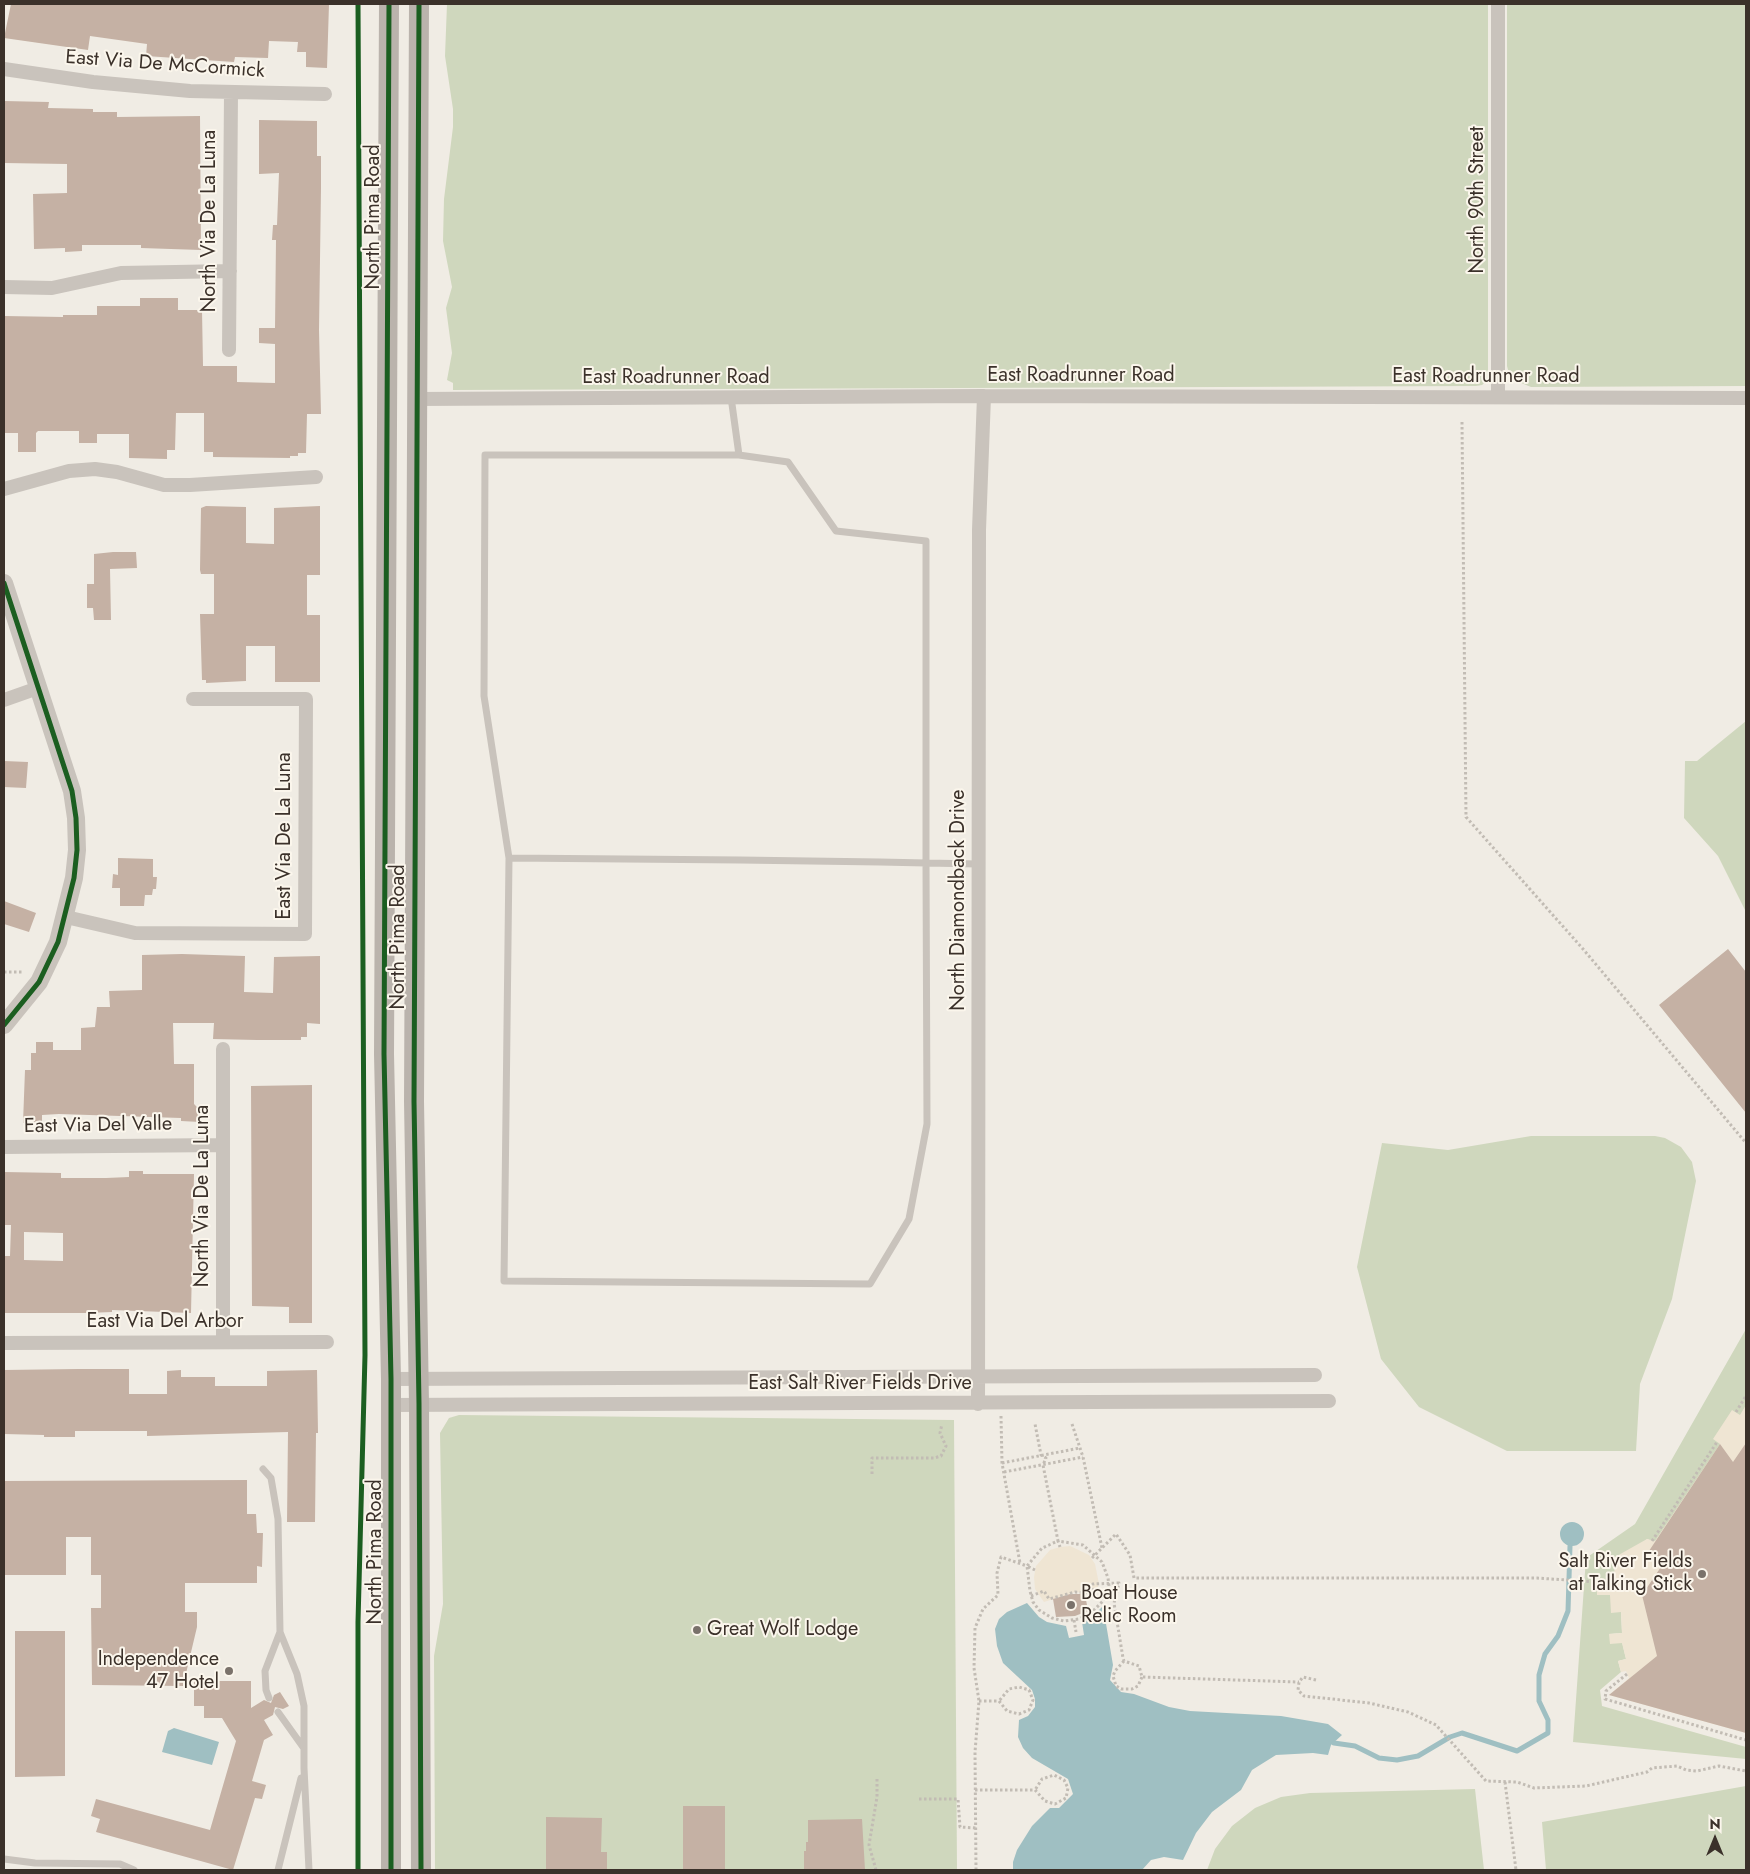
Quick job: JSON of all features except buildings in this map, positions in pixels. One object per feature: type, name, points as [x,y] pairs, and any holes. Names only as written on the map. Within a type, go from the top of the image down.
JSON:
[{"type":"main road","name":"North Pima Road","points":[[390,4],[384,1054],[391,1379],[391,1870]]},
{"type":"main road","name":"North Pima Road","points":[[419,4],[414,1101],[419,1404],[421,1870]]},
{"type":"main road","points":[[407,1870],[409,1774],[420,1739]]},
{"type":"street","name":"North 90th Street","points":[[1498,4],[1498,397]]},
{"type":"street","name":"East Via De McCormick","points":[[4,68],[94,82],[231,93],[325,94]]},
{"type":"street","name":"North Via De La Luna","points":[[229,350],[231,93]]},
{"type":"street","points":[[4,287],[52,288],[138,272],[230,271]]},
{"type":"street","name":"East Roadrunner Road","points":[[416,399],[984,396],[1746,398]]},
{"type":"street","name":"North Diamondback Drive","points":[[978,1404],[979,530],[984,396]]},
{"type":"street","points":[[4,489],[69,471],[95,469],[173,485],[316,477]]},
{"type":"street","points":[[4,583],[66,774],[76,818],[77,850],[74,878],[66,917],[58,942],[39,982],[4,1025]]},
{"type":"street","points":[[4,700],[38,688]]},
{"type":"street","name":"East Via De La Luna","points":[[66,917],[135,933],[305,934],[306,699],[193,699]]},
{"type":"street","name":"North Via De La Luna","points":[[223,1049],[223,1342]]},
{"type":"street","name":"East Via Del Valle","points":[[4,1147],[223,1145]]},
{"type":"street","name":"East Via Del Arbor","points":[[4,1343],[327,1342]]},
{"type":"street","name":"East Salt River Fields Drive","points":[[391,1379],[1315,1376]]},
{"type":"street","name":"East Salt River Fields Drive","points":[[391,1405],[978,1404],[1329,1401]]},
{"type":"lane","points":[[731,398],[739,454]]},
{"type":"lane","points":[[739,454],[788,462],[836,531],[926,541],[928,1124],[909,1218],[870,1284],[504,1281],[509,858],[484,696],[486,455],[739,454]]},
{"type":"lane","points":[[509,858],[979,864]]},
{"type":"lane","points":[[263,1469],[271,1478],[278,1519],[280,1632],[297,1674],[304,1706],[304,1768],[309,1870]]},
{"type":"lane","points":[[269,1698],[266,1690],[265,1671],[280,1632]]},
{"type":"lane","points":[[278,1712],[304,1747]]},
{"type":"lane","points":[[278,1870],[304,1768]]},
{"type":"lane","points":[[4,1859],[35,1863],[120,1864],[134,1870]]},
{"type":"path","points":[[1462,422],[1466,817],[1583,949],[1746,1143]]},
{"type":"path","points":[[4,972],[24,972]]},
{"type":"path","points":[[1736,1412],[1746,1396]]},
{"type":"path","points":[[872,1474],[872,1458],[934,1458],[941,1456],[946,1446],[940,1433],[942,1424]]},
{"type":"path","points":[[1001,1424],[1002,1463],[1020,1564]]},
{"type":"path","points":[[1035,1424],[1041,1455],[1046,1458],[1043,1464],[1060,1547]]},
{"type":"path","points":[[1072,1424],[1083,1457],[1102,1548]]},
{"type":"path","points":[[1652,1540],[1717,1442]]},
{"type":"path","points":[[1002,1463],[1080,1448]]},
{"type":"path","points":[[1004,1472],[1083,1457]]},
{"type":"path","points":[[1092,1558],[1116,1534],[1130,1555],[1134,1578],[1537,1578],[1597,1582]]},
{"type":"path","points":[[1058,1541],[1083,1546],[1095,1555],[1102,1562],[1109,1583],[1104,1600],[1092,1612],[1074,1620],[1064,1621],[1052,1618],[1039,1610],[1031,1596],[1027,1566],[1042,1548],[1058,1541]]},
{"type":"path","points":[[976,1870],[975,1752],[979,1701],[974,1668],[975,1628],[983,1609],[998,1595],[997,1572],[1001,1557],[1035,1570]]},
{"type":"path","points":[[1031,1596],[1044,1591],[1049,1599],[1075,1592],[1092,1593],[1092,1584],[1119,1583],[1114,1602],[1124,1661]]},
{"type":"path","points":[[1074,1620],[1076,1632]]},
{"type":"path","points":[[1124,1661],[1139,1666],[1142,1677],[1138,1686],[1132,1689],[1121,1689],[1116,1686],[1115,1671],[1124,1661]]},
{"type":"path","points":[[1627,1674],[1606,1691],[1605,1699],[1746,1740]]},
{"type":"path","points":[[1142,1677],[1298,1682]]},
{"type":"path","points":[[1316,1680],[1303,1677],[1298,1682],[1298,1690],[1304,1696],[1369,1703],[1408,1712],[1436,1725],[1441,1733],[1486,1781],[1517,1782],[1534,1788],[1557,1785],[1564,1787],[1574,1784],[1586,1786],[1647,1772],[1652,1768],[1677,1766],[1686,1770],[1697,1771],[1719,1766],[1746,1771]]},
{"type":"path","points":[[1019,1687],[1029,1690],[1032,1700],[1029,1710],[1019,1714],[1007,1711],[999,1701],[1009,1689],[1019,1687]]},
{"type":"path","points":[[979,1701],[999,1701]]},
{"type":"path","points":[[975,1790],[1035,1790],[1045,1801],[1055,1804],[1066,1798],[1068,1788],[1064,1780],[1054,1776],[1042,1779],[1035,1790]]},
{"type":"path","points":[[876,1779],[877,1797],[870,1845],[876,1870]]},
{"type":"path","points":[[1504,1782],[1516,1870]]},
{"type":"path","points":[[919,1799],[958,1799],[960,1827],[976,1828]]},
{"type":"green space","points":[[447,4],[1488,4],[1488,379],[1482,385],[1476,386],[453,390],[453,383],[447,380],[452,353],[446,308],[452,287],[443,241],[444,199],[453,127],[453,109],[445,56]]},
{"type":"green space","points":[[1507,4],[1746,4],[1746,386],[1531,387],[1514,380],[1509,374],[1507,366]]},
{"type":"green space","points":[[1746,721],[1746,912],[1718,856],[1684,818],[1685,761],[1697,761]]},
{"type":"green space","points":[[1531,1136],[1655,1136],[1665,1138],[1681,1147],[1692,1162],[1696,1181],[1672,1299],[1640,1384],[1636,1451],[1507,1451],[1419,1407],[1381,1359],[1357,1267],[1382,1143],[1448,1150]]},
{"type":"green space","points":[[1746,1329],[1746,1416],[1720,1444],[1746,1733],[1647,1664],[1655,1542],[1647,1539],[1614,1582],[1597,1583],[1610,1595],[1621,1612],[1622,1633],[1609,1634],[1622,1642],[1626,1659],[1618,1661],[1621,1672],[1600,1690],[1602,1706],[1746,1747],[1746,1759],[1573,1742],[1586,1558],[1635,1524]]},
{"type":"green space","name":"Great Wolf Lodge","points":[[459,1415],[954,1420],[957,1870],[435,1870],[434,1656],[443,1604],[440,1433],[449,1418]]},
{"type":"green space","points":[[1746,1786],[1746,1870],[1546,1870],[1542,1822]]},
{"type":"green space","points":[[1475,1789],[1484,1870],[1207,1870],[1215,1849],[1232,1826],[1255,1808],[1281,1797],[1310,1793]]},
{"type":"shaded area","name":"Salt River Fields at Talking Stick","points":[[1746,1405],[1746,1733],[1609,1695],[1629,1678],[1626,1671],[1621,1672],[1618,1661],[1626,1659],[1622,1643],[1610,1644],[1609,1634],[1622,1633],[1621,1612],[1611,1613],[1610,1595],[1597,1595],[1597,1582],[1614,1582],[1615,1557],[1647,1539],[1655,1541],[1720,1444],[1713,1439],[1732,1410],[1740,1415]]},
{"type":"shaded area","points":[[1070,1546],[1089,1555],[1095,1564],[1099,1584],[1095,1594],[1075,1592],[1044,1602],[1035,1589],[1034,1577],[1036,1566],[1050,1550]]},
{"type":"water","points":[[1572,1522],[1577,1523],[1583,1529],[1583,1539],[1577,1545],[1572,1546],[1567,1545],[1561,1539],[1560,1534],[1561,1529],[1567,1523]]},
{"type":"water","points":[[1027,1603],[1039,1617],[1047,1622],[1066,1626],[1069,1638],[1084,1635],[1082,1622],[1091,1618],[1103,1606],[1113,1665],[1110,1680],[1121,1692],[1134,1694],[1169,1707],[1190,1711],[1281,1716],[1328,1724],[1342,1735],[1331,1745],[1328,1755],[1313,1753],[1276,1755],[1252,1770],[1241,1790],[1212,1812],[1196,1833],[1183,1860],[1164,1857],[1151,1860],[1142,1870],[1013,1870],[1013,1862],[1017,1850],[1032,1826],[1050,1808],[1059,1808],[1073,1794],[1068,1779],[1032,1758],[1023,1748],[1018,1737],[1019,1720],[1028,1716],[1035,1707],[1035,1699],[1032,1690],[1003,1663],[997,1646],[995,1629],[999,1619],[1007,1612]]},
{"type":"water","points":[[174,1728],[219,1742],[212,1765],[162,1752],[168,1731]]},
{"type":"waterway","points":[[1334,1743],[1355,1746],[1379,1758],[1397,1760],[1418,1756],[1450,1737],[1462,1733],[1517,1751],[1548,1733],[1548,1720],[1539,1701],[1539,1675],[1545,1654],[1558,1636],[1568,1611],[1570,1546]]},
{"type":"cycle path","points":[[358,4],[365,1355],[358,1622],[358,1870]]},
{"type":"cycle path","points":[[389,4],[384,1054],[391,1379],[391,1870]]},
{"type":"cycle path","points":[[419,4],[414,1101],[419,1404],[421,1870]]},
{"type":"cycle path","points":[[4,583],[72,791],[76,818],[77,850],[74,878],[58,942],[39,982],[4,1025]]},
{"type":"place","name":"Salt River Fields at Talking Stick","points":[[1702,1574]]},
{"type":"place","name":"Boat House Relic Room","points":[[1071,1605]]},
{"type":"place","name":"Great Wolf Lodge","points":[[697,1630]]},
{"type":"place","name":"Independence 47 Hotel","points":[[229,1671]]}]
